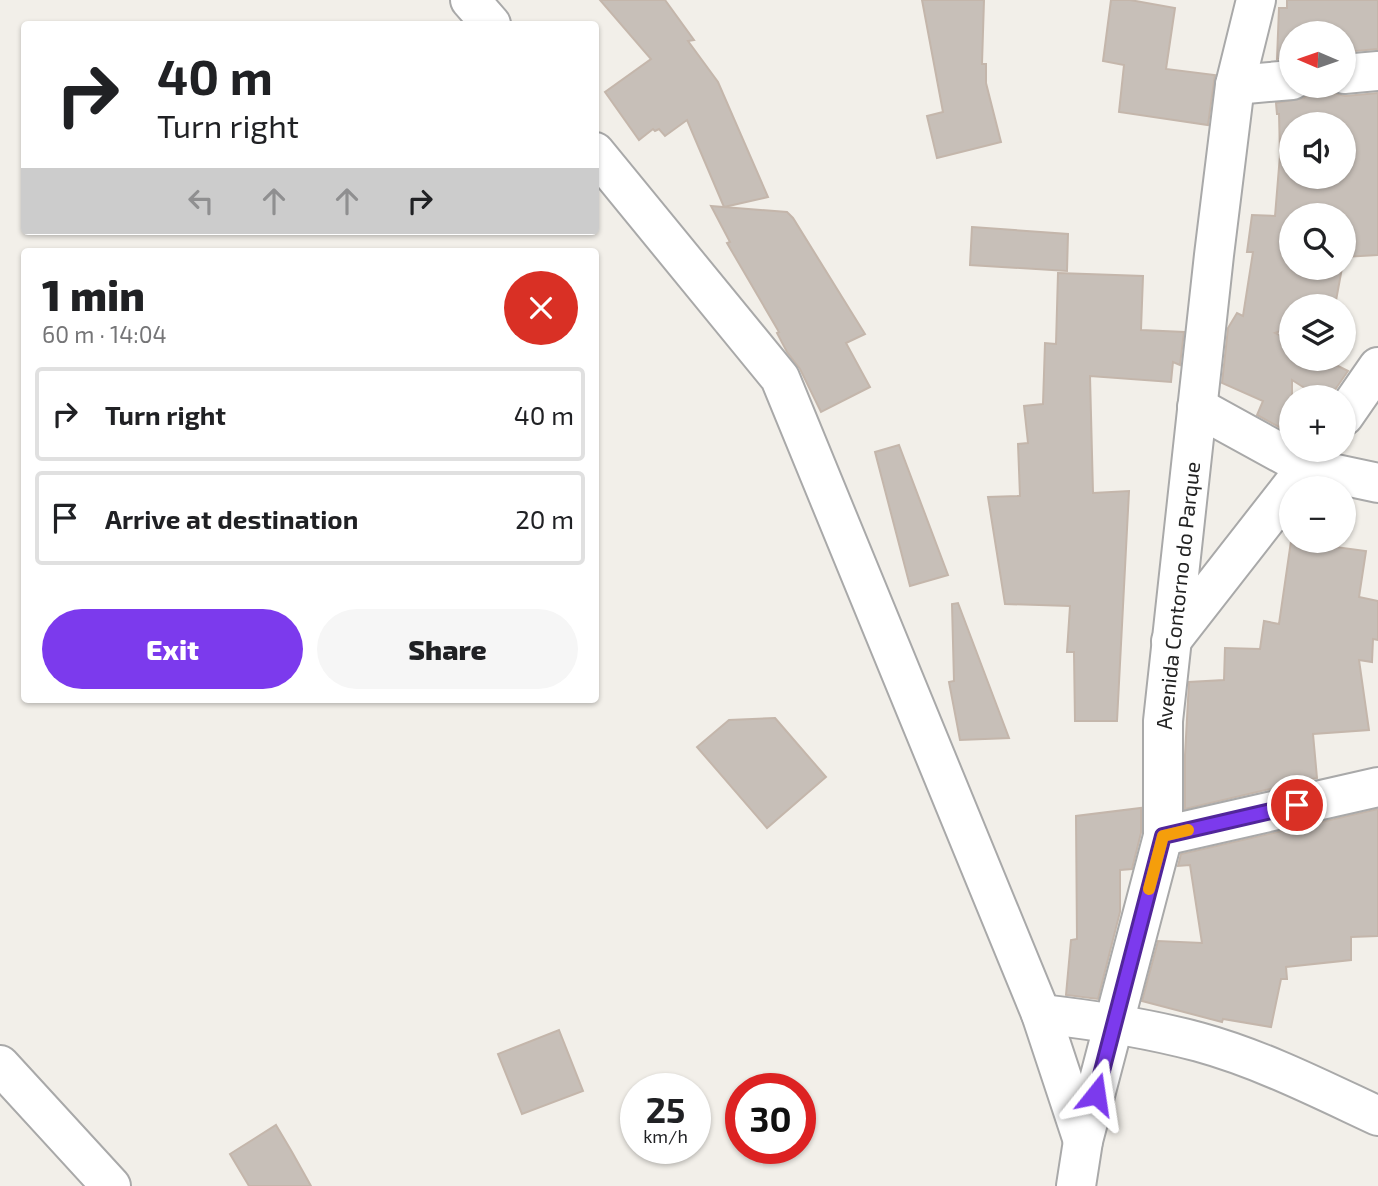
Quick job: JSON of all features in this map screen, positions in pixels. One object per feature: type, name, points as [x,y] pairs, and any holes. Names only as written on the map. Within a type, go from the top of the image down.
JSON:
[{"type":"street","name":"Avenida Contorno do Parque","points":[[1076,1186],[1083,1141],[1163,836],[1163,722],[1197,407],[1235,85],[1256,0]]},
{"type":"street","points":[[1356,73],[1378,71]]},
{"type":"street","points":[[1235,85],[1279,81]]},
{"type":"street","points":[[599,157],[780,379],[1041,1014],[1083,1141]]},
{"type":"street","points":[[1356,399],[1378,367]]},
{"type":"street","points":[[1197,407],[1279,443]]},
{"type":"street","points":[[1171,641],[1312,462]]},
{"type":"street","points":[[1322,462],[1378,483]]},
{"type":"street","points":[[1163,836],[1378,787]]},
{"type":"street","points":[[1041,1014],[1115,1023],[1200,1042],[1240,1055],[1317,1087],[1378,1116]]},
{"type":"street","points":[[0,1065],[111,1186]]},
{"type":"building","points":[[600,0],[665,0],[694,40],[688,41],[718,82],[768,197],[724,207],[687,120],[665,136],[659,129],[653,129],[639,140],[605,92],[651,59]]},
{"type":"building","points":[[922,0],[984,0],[982,64],[986,64],[986,83],[1001,142],[937,158],[927,116],[943,112]]},
{"type":"building","points":[[1111,0],[1130,0],[1175,8],[1166,69],[1215,75],[1208,125],[1119,112],[1124,65],[1103,61]]},
{"type":"building","points":[[1287,0],[1378,0],[1378,49],[1356,51],[1356,21],[1279,21],[1277,59],[1279,8],[1287,8]]},
{"type":"building","points":[[1378,93],[1378,255],[1356,256],[1356,203],[1279,203],[1279,280],[1340,280],[1337,294],[1279,294],[1279,332],[1275,333],[1279,335],[1279,371],[1348,371],[1338,385],[1300,385],[1292,380],[1292,385],[1279,385],[1279,427],[1257,415],[1263,401],[1222,383],[1228,328],[1237,313],[1243,316],[1253,252],[1247,252],[1252,215],[1275,216],[1279,167],[1279,189],[1356,189],[1356,112],[1277,114],[1276,103],[1304,98],[1356,98],[1356,95]]},
{"type":"building","points":[[711,206],[787,212],[793,218],[865,334],[846,343],[870,387],[821,412],[800,369],[787,352],[777,333],[779,332],[727,243],[730,242]]},
{"type":"building","points":[[972,227],[1068,234],[1067,271],[970,265]]},
{"type":"building","points":[[1058,273],[1143,276],[1141,330],[1184,332],[1180,365],[1173,362],[1171,382],[1090,376],[1093,493],[1129,491],[1117,721],[1075,721],[1074,652],[1067,652],[1070,606],[1005,604],[988,497],[1020,496],[1018,444],[1028,443],[1024,406],[1043,404],[1045,343],[1056,344]]},
{"type":"building","points":[[899,445],[948,575],[910,586],[875,452]]},
{"type":"building","points":[[1366,551],[1359,597],[1378,601],[1378,640],[1373,639],[1372,662],[1359,660],[1369,730],[1313,734],[1317,778],[1185,809],[1189,682],[1224,680],[1225,648],[1260,649],[1264,621],[1279,624],[1289,553]]},
{"type":"building","points":[[958,603],[1009,738],[960,740],[949,682],[954,681],[952,604]]},
{"type":"building","points":[[775,718],[826,777],[767,828],[697,747],[729,720]]},
{"type":"building","points":[[1141,808],[1141,833],[1132,869],[1120,870],[1120,912],[1098,999],[1066,995],[1071,940],[1077,939],[1076,816]]},
{"type":"building","points":[[1378,809],[1378,936],[1351,937],[1351,960],[1286,967],[1287,979],[1281,979],[1271,1027],[1223,1019],[1222,1022],[1142,1001],[1158,941],[1202,943],[1190,865],[1178,866],[1181,854]]},
{"type":"building","points":[[559,1030],[583,1091],[522,1114],[498,1054]]},
{"type":"building","points":[[276,1125],[311,1186],[249,1186],[230,1154]]},
{"type":"slow traffic","points":[[1149,889],[1163,836],[1188,830]]},
{"type":"route","points":[[1096,1094],[1163,836],[1297,805]]}]
